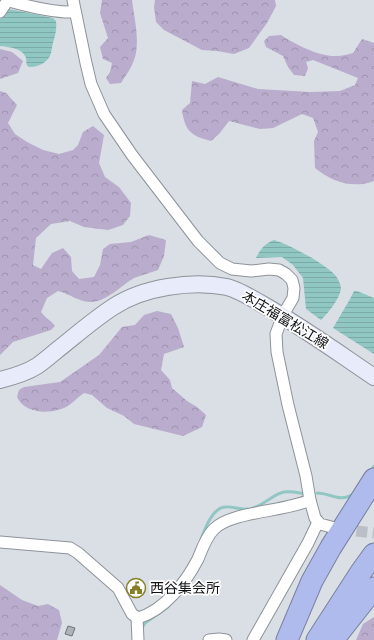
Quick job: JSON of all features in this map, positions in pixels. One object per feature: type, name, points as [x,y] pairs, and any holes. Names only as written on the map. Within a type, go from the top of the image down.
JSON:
[{"type":"highway","points":[[287,640],[312,582],[331,547],[374,479]]},
{"type":"highway","points":[[317,640],[374,554]]},
{"type":"highway","points":[[333,640],[374,588]]},
{"type":"main road","name":"本庄福富松江線","points":[[0,380],[14,376],[36,366],[114,306],[134,296],[158,289],[184,284],[228,287],[244,294],[283,315],[374,377]]},
{"type":"street","points":[[0,12],[9,0],[20,4],[66,12],[75,12]]},
{"type":"street","points":[[73,0],[91,84],[104,114],[117,134],[198,241],[220,263],[232,269],[252,271],[269,269],[279,270],[292,280],[294,298],[283,315],[276,334],[277,352],[315,518],[324,526],[336,528]]},
{"type":"street","points":[[137,618],[153,612],[170,598],[191,571],[210,533],[218,525],[235,518],[297,505],[310,500]]},
{"type":"street","points":[[253,640],[308,543],[318,522]]},
{"type":"street","points":[[0,542],[70,548],[78,553],[118,588],[132,614],[137,618],[138,640]]},
{"type":"street","points":[[209,640],[226,640]]},
{"type":"green space","points":[[102,0],[132,0],[137,33],[137,47],[132,65],[121,83],[110,84],[106,78],[110,72],[112,63],[103,59],[100,47],[108,38],[100,13]]},
{"type":"green space","points":[[155,0],[275,0],[276,6],[267,23],[249,48],[234,54],[202,50],[164,30],[156,22],[154,7]]},
{"type":"green space","points":[[281,35],[315,52],[330,56],[353,53],[362,39],[374,43],[374,181],[358,184],[343,183],[328,177],[315,168],[314,141],[318,132],[313,118],[302,114],[273,128],[260,129],[229,121],[219,134],[211,141],[194,135],[187,128],[182,110],[190,103],[192,81],[205,84],[218,77],[258,89],[310,92],[340,91],[355,85],[358,78],[313,60],[306,62],[308,68],[305,76],[294,75],[283,56],[266,47],[264,41],[269,36]]},
{"type":"green space","points":[[0,49],[12,52],[23,61],[18,73],[0,79]]},
{"type":"green space","points":[[0,91],[6,93],[17,105],[8,123],[15,134],[43,150],[59,154],[73,150],[78,145],[83,132],[93,126],[104,135],[99,163],[105,177],[119,187],[131,203],[130,216],[123,225],[108,230],[84,227],[70,221],[51,224],[36,238],[33,265],[41,269],[52,253],[63,248],[71,257],[72,271],[79,279],[94,277],[100,265],[103,249],[110,244],[131,242],[149,235],[166,240],[164,256],[158,270],[134,278],[108,296],[97,301],[82,301],[58,291],[47,298],[41,312],[55,326],[51,330],[13,342],[0,355]]},
{"type":"green space","points":[[157,311],[171,314],[178,328],[184,347],[164,354],[161,370],[170,380],[172,388],[206,415],[202,427],[183,436],[134,424],[124,416],[107,408],[92,395],[84,393],[64,408],[44,412],[31,410],[25,407],[17,397],[19,390],[24,387],[60,382],[99,355],[122,327],[135,325],[144,315]]},
{"type":"green space","points":[[0,585],[22,600],[38,606],[48,604],[59,610],[62,623],[57,640],[0,640]]},
{"type":"green space","points":[[374,617],[374,640],[356,640],[363,624]]},
{"type":"shaded area","points":[[9,9],[53,18],[56,21],[56,32],[51,53],[48,59],[42,64],[29,67],[22,52],[0,46],[0,19]]},
{"type":"shaded area","points":[[274,240],[281,242],[315,260],[330,270],[337,278],[341,287],[340,293],[333,306],[321,320],[306,309],[303,278],[293,265],[282,257],[256,258],[263,247]]},
{"type":"shaded area","points":[[354,291],[374,298],[374,354],[333,328]]},
{"type":"building","name":"西谷集会所","points":[[140,580],[145,590],[133,596],[128,586]]},
{"type":"building","points":[[68,626],[75,628],[72,636],[65,634]]},
{"type":"waterway","points":[[370,472],[374,466]]},
{"type":"waterway","points":[[253,508],[284,492],[306,494]]},
{"type":"waterway","points":[[317,493],[340,498],[349,497],[353,494]]},
{"type":"waterway","points":[[201,539],[213,515],[220,508],[228,507],[247,509]]},
{"type":"waterway","points":[[142,628],[145,623],[168,607]]},
{"type":"tunnel","points":[[340,529],[374,533]]},
{"type":"place","name":"西谷集会所","points":[[136,588]]}]
